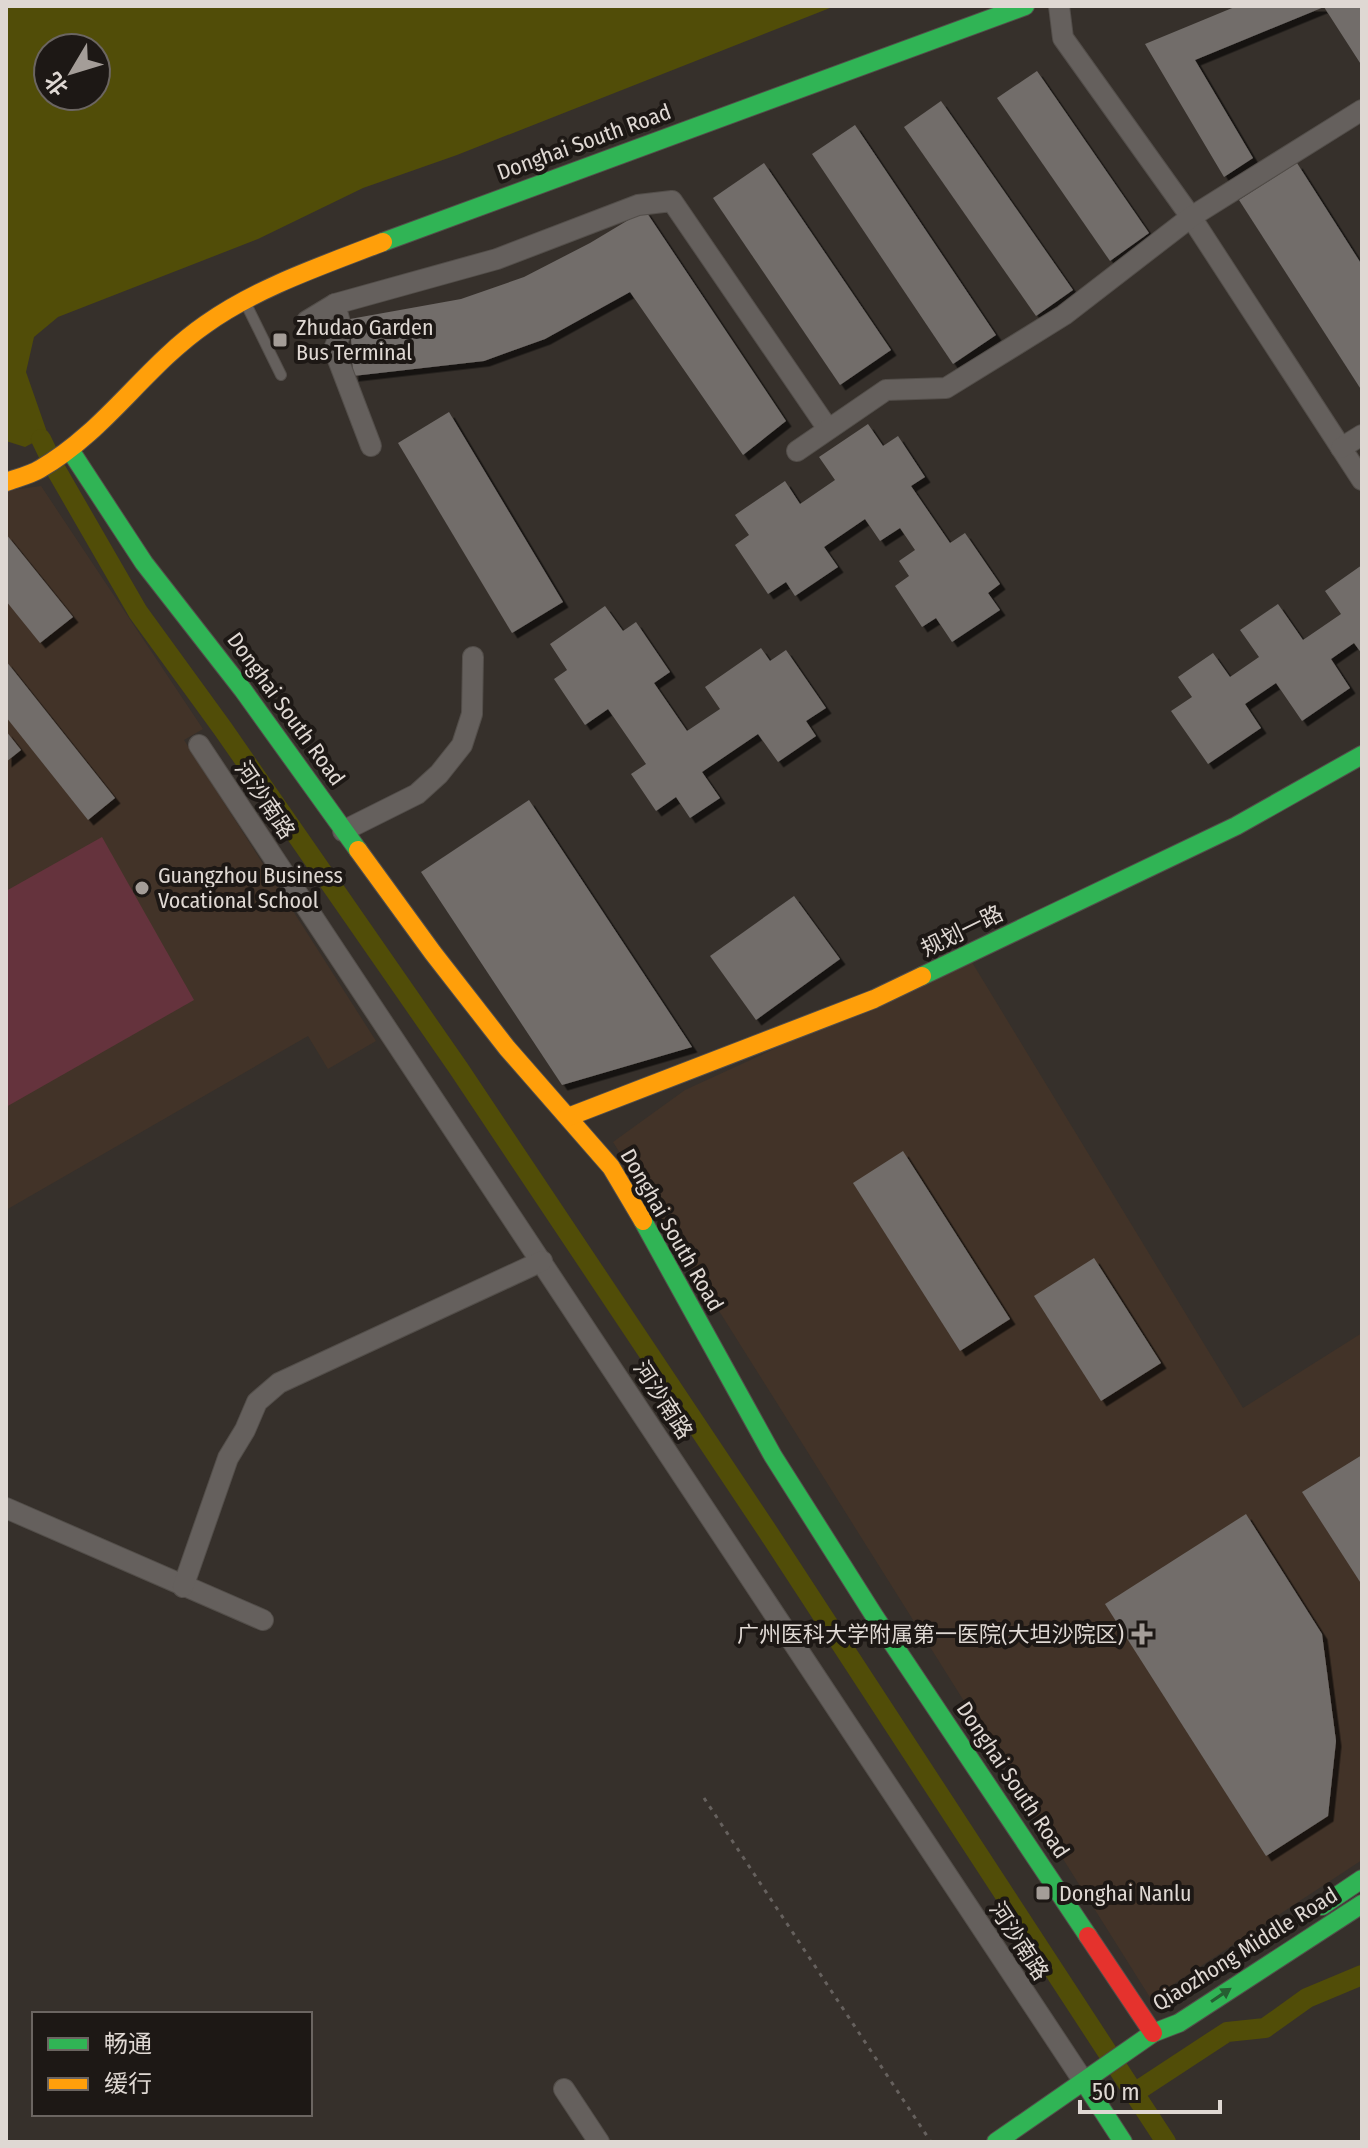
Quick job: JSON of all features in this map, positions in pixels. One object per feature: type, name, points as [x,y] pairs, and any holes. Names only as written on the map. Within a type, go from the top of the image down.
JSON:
[{"type":"street","name":"Donghai South Road","points":[[6,482],[29,474],[63,455],[180,343],[232,307],[380,243],[1025,6]]},
{"type":"street","points":[[1059,6],[1063,38],[1191,217],[1362,480]]},
{"type":"street","points":[[797,451],[886,390],[946,388],[1064,315],[1191,217],[1362,110]]},
{"type":"street","points":[[307,321],[335,304],[497,259],[638,205],[672,201],[828,429]]},
{"type":"street","points":[[335,304],[342,330],[334,349],[371,446]]},
{"type":"street","points":[[1341,448],[1362,435]]},
{"type":"street","name":"Donghai South Road","points":[[63,455],[222,660],[467,998],[611,1167],[773,1456],[1150,2035]]},
{"type":"street","points":[[343,831],[417,794],[439,774],[462,745],[472,714],[473,657]]},
{"type":"street","name":"河沙南路","points":[[199,745],[542,1261],[1092,2077]]},
{"type":"street","name":"规划一路","points":[[568,1117],[874,999],[1236,826],[1362,755]]},
{"type":"street","points":[[183,1587],[228,1458],[257,1402],[279,1383],[542,1261]]},
{"type":"street","points":[[6,1508],[263,1620]]},
{"type":"street","name":"Qiaozhong Middle Road","points":[[1313,1912],[1362,1879]]},
{"type":"street","name":"Qiaozhong Middle Road","points":[[996,2142],[1150,2035],[1179,2023],[1362,1904]]},
{"type":"street","name":"Qiaozhong Middle Road","points":[[1150,2035],[1168,2008],[1192,1993]]},
{"type":"street","points":[[1092,2077],[1123,2142]]},
{"type":"street","points":[[564,2089],[599,2142]]},
{"type":"lane","points":[[245,301],[281,375]]},
{"type":"path","points":[[704,1798],[931,2142]]},
{"type":"shaded area","points":[[6,6],[835,6],[457,155],[363,188],[258,239],[58,317],[34,337],[26,372],[48,435],[25,447],[6,441]]},
{"type":"shaded area","name":"Guangzhou Business Vocational School","points":[[41,486],[203,729],[184,740],[376,1041],[328,1069],[308,1036],[6,1210],[6,491]]},
{"type":"shaded area","points":[[102,837],[194,1000],[6,1107],[6,891]]},
{"type":"shaded area","name":"广州医科大学附属第一医院(大坦沙院区)","points":[[970,959],[1243,1408],[1362,1333],[1362,1860],[1151,1999],[613,1142],[685,1090]]},
{"type":"building","points":[[1237,6],[1362,6],[1362,66],[1324,7],[1195,60],[1253,158],[1224,177],[1145,44]]},
{"type":"building","points":[[1037,71],[1149,233],[1110,261],[997,98]]},
{"type":"building","points":[[941,101],[1073,290],[1036,316],[904,127]]},
{"type":"building","points":[[855,125],[996,335],[953,364],[812,154]]},
{"type":"building","points":[[764,163],[891,350],[840,385],[713,198]]},
{"type":"building","points":[[1297,163],[1362,265],[1362,391],[1239,200]]},
{"type":"building","points":[[645,210],[786,421],[743,455],[630,292],[545,339],[484,361],[353,376],[350,319],[461,299],[524,277]]},
{"type":"building","points":[[449,412],[563,602],[512,633],[398,443]]},
{"type":"building","points":[[868,424],[883,446],[898,436],[925,477],[911,486],[950,543],[965,533],[1000,584],[988,593],[1000,610],[952,642],[936,618],[922,627],[895,586],[909,576],[899,561],[915,550],[900,528],[880,541],[865,519],[824,547],[838,567],[795,596],[786,582],[768,594],[735,545],[749,535],[735,515],[785,481],[800,504],[835,480],[819,457]]},
{"type":"building","points":[[6,534],[73,617],[40,643],[6,601]]},
{"type":"building","points":[[1362,565],[1362,654],[1354,643],[1331,659],[1350,688],[1302,721],[1276,683],[1245,704],[1261,728],[1208,764],[1171,711],[1192,697],[1178,677],[1213,653],[1230,677],[1259,657],[1240,630],[1278,604],[1303,640],[1341,614],[1325,591]]},
{"type":"building","points":[[605,606],[623,631],[636,622],[670,672],[654,683],[687,731],[720,709],[705,687],[761,648],[770,661],[786,650],[826,708],[806,721],[816,736],[778,762],[758,734],[702,772],[720,798],[690,818],[676,797],[656,811],[631,774],[646,764],[608,709],[585,725],[554,679],[567,670],[550,644]]},
{"type":"building","points":[[6,661],[115,798],[88,820],[6,717]]},
{"type":"building","points":[[6,731],[21,750],[6,762]]},
{"type":"building","points":[[529,800],[692,1047],[562,1085],[421,872]]},
{"type":"building","points":[[794,896],[840,959],[756,1020],[710,956]]},
{"type":"building","points":[[903,1151],[1010,1319],[960,1351],[853,1183]]},
{"type":"building","points":[[1094,1258],[1161,1363],[1101,1401],[1034,1296]]},
{"type":"building","points":[[1362,1455],[1362,1585],[1302,1492]]},
{"type":"building","points":[[1246,1514],[1322,1634],[1336,1741],[1328,1816],[1266,1856],[1105,1604]]},
{"type":"waterway","points":[[41,439],[138,612],[459,1069],[768,1532],[1166,2142]]},
{"type":"waterway","points":[[1134,2093],[1227,2032],[1265,2028],[1307,1998],[1362,1975]]},
{"type":"traffic: fast","points":[[383,242],[1025,6]]},
{"type":"traffic: fast","points":[[70,450],[144,563],[243,690],[358,850]]},
{"type":"traffic: fast","points":[[922,976],[1236,826],[1362,755]]},
{"type":"traffic: fast","points":[[643,1221],[773,1456],[875,1617],[1088,1936]]},
{"type":"traffic: fast","points":[[1322,1906],[1362,1879]]},
{"type":"traffic: fast","points":[[996,2142],[1153,2033],[1179,2023],[1362,1904]]},
{"type":"traffic: fast","points":[[1084,2082],[1123,2142]]},
{"type":"traffic: slow","points":[[6,482],[36,471],[85,437],[163,359],[226,311],[292,278],[383,242]]},
{"type":"traffic: slow","points":[[358,850],[507,1048],[611,1167],[643,1221]]},
{"type":"traffic: slow","points":[[568,1117],[874,999],[922,976]]},
{"type":"traffic: jam","points":[[1088,1936],[1153,2033]]},
{"type":"place","name":"Zhudao Garden Bus Terminal","points":[[280,340]]},
{"type":"place","name":"Guangzhou Business Vocational School","points":[[142,888]]},
{"type":"place","name":"广州医科大学附属第一医院(大坦沙院区)","points":[[1142,1634]]},
{"type":"place","name":"Donghai Nanlu","points":[[1043,1893]]}]
